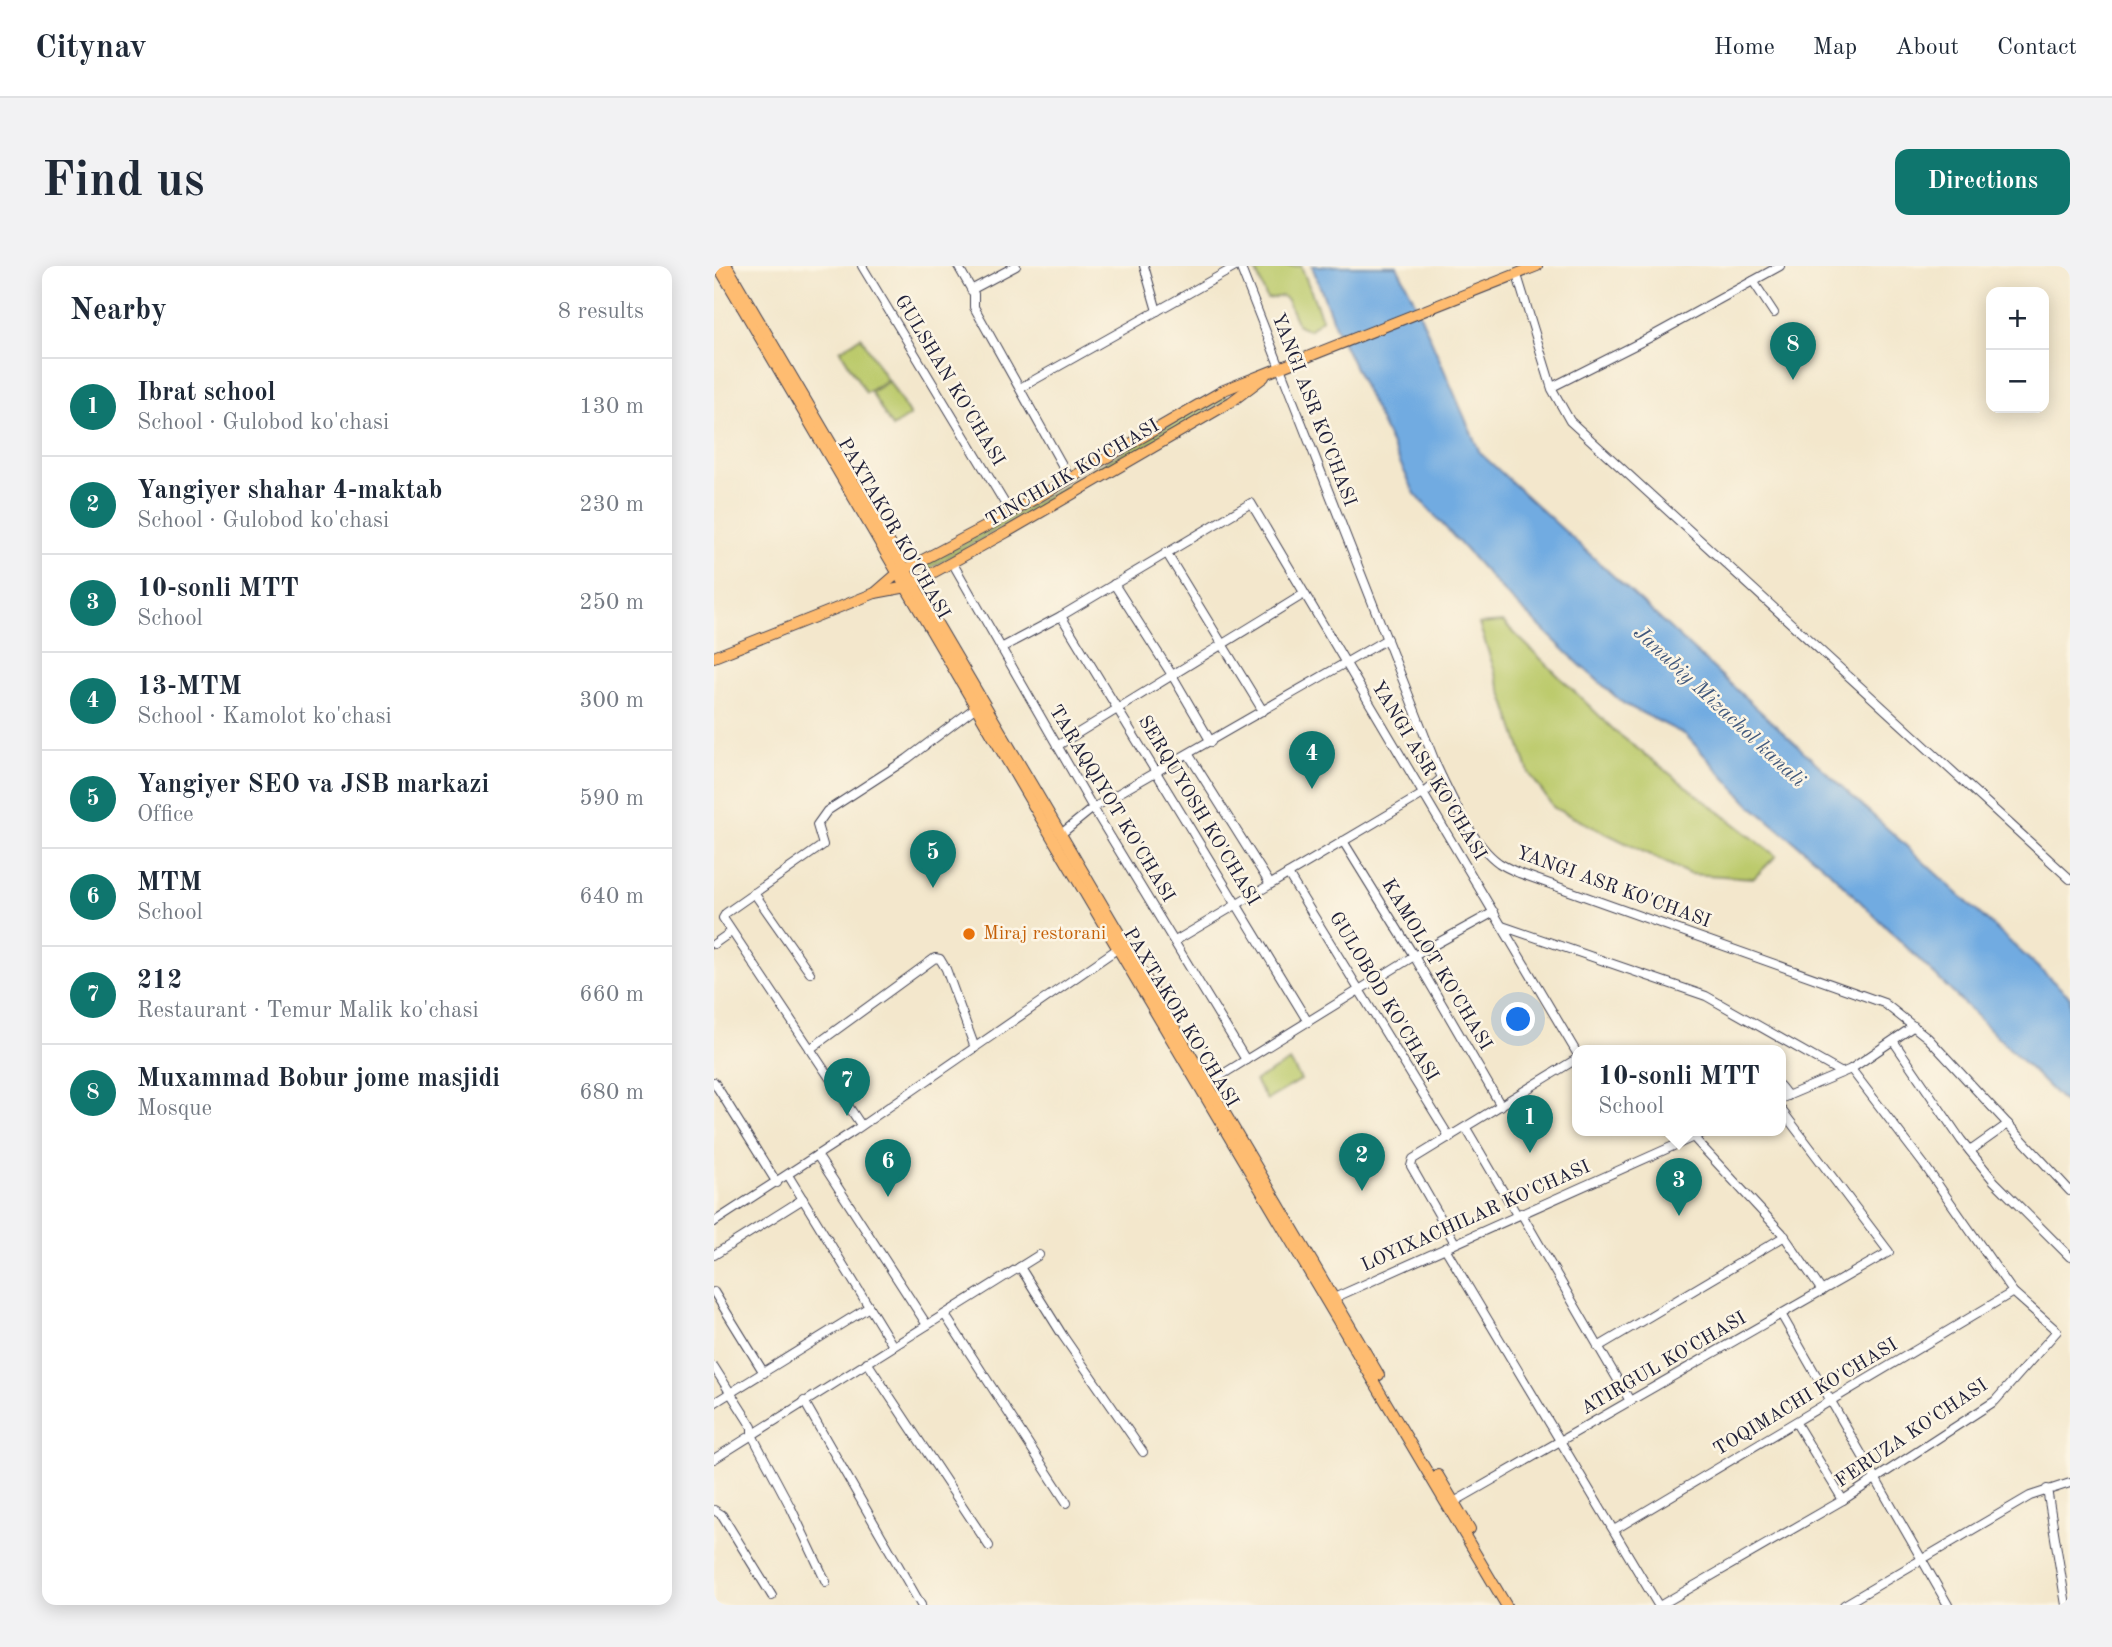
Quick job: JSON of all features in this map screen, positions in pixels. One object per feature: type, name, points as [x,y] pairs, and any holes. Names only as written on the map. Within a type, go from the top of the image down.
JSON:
[{"type":"main road","name":"PAXTAKOR KO'CHASI","points":[[718,266],[902,571]]},
{"type":"main road","name":"PAXTAKOR KO'CHASI","points":[[727,266],[910,585],[976,707],[1207,1084],[1514,1605]]},
{"type":"main road","name":"TINCHLIK KO'CHASI","points":[[875,593],[902,571],[1224,390],[1537,266]]},
{"type":"main road","name":"TINCHLIK KO'CHASI","points":[[714,657],[875,593],[910,585],[1231,402],[1279,367]]},
{"type":"main road","name":"PAXTAKOR KO'CHASI","points":[[910,585],[1061,834],[1121,946],[1506,1605]]},
{"type":"street","name":"GULSHAN KO'CHASI","points":[[862,266],[1010,512]]},
{"type":"street","points":[[958,266],[974,294],[974,307],[1070,478]]},
{"type":"street","points":[[971,290],[1016,266]]},
{"type":"street","points":[[1144,266],[1157,311]]},
{"type":"street","points":[[1020,388],[1238,266]]},
{"type":"street","name":"YANGI ASR KO'CHASI","points":[[1238,266],[1442,778],[1462,817],[1487,852],[1500,864],[1530,877],[1884,1003],[1928,1038],[2070,1191]]},
{"type":"street","points":[[1552,387],[1647,340],[1780,266]]},
{"type":"street","points":[[1520,271],[1552,387],[1570,421],[2070,879]]},
{"type":"street","points":[[1753,281],[1774,313]]},
{"type":"street","name":"YANGI ASR KO'CHASI","points":[[1166,552],[1251,503],[1572,1047]]},
{"type":"street","points":[[1001,648],[1061,616],[1166,552],[1263,711]]},
{"type":"street","name":"TARAQQIYOT KO'CHASI","points":[[952,562],[1093,808],[1246,1060]]},
{"type":"street","points":[[1114,584],[1211,742]]},
{"type":"street","points":[[1057,747],[1304,594]]},
{"type":"street","name":"SERQUYOSH KO'CHASI","points":[[1061,616],[1308,1021]]},
{"type":"street","points":[[1061,834],[1093,808],[1387,639]]},
{"type":"street","points":[[861,1125],[723,918],[726,913],[823,845],[817,825],[827,811],[907,759],[976,707]]},
{"type":"street","points":[[1189,755],[1270,884]]},
{"type":"street","points":[[1175,941],[1423,794],[1442,778]]},
{"type":"street","name":"KAMOLOT KO'CHASI","points":[[1343,841],[1501,1106]]},
{"type":"street","name":"GULOBOD KO'CHASI","points":[[1288,874],[1450,1138]]},
{"type":"street","points":[[754,893],[810,973]]},
{"type":"street","points":[[1207,1084],[1414,956],[1494,912]]},
{"type":"street","points":[[1502,926],[1706,996],[1842,1073]]},
{"type":"street","points":[[714,944],[731,932]]},
{"type":"street","points":[[714,1222],[777,1183],[1121,946]]},
{"type":"street","points":[[810,1049],[935,958],[940,959],[946,969],[975,1048]]},
{"type":"street","points":[[1786,1097],[1852,1069],[1914,1027]]},
{"type":"street","points":[[1894,1042],[1994,1181],[2070,1257]]},
{"type":"street","points":[[1455,1243],[1410,1163],[1572,1059]]},
{"type":"street","name":"FERUZA KO'CHASI","points":[[1660,1605],[1876,1480],[1995,1401],[2057,1331],[2013,1292],[1925,1166],[1852,1069]]},
{"type":"street","points":[[714,1082],[777,1183]]},
{"type":"street","name":"ATIRGUL KO'CHASI","points":[[1454,1503],[1889,1252],[1786,1116]]},
{"type":"street","points":[[1970,1151],[2008,1124]]},
{"type":"street","points":[[1466,1128],[1630,1401]]},
{"type":"street","points":[[1693,1137],[1785,1237],[1822,1290]]},
{"type":"street","name":"LOYIXACHILAR KO'CHASI","points":[[1334,1298],[1693,1137]]},
{"type":"street","points":[[817,1155],[927,1325]]},
{"type":"street","points":[[788,1175],[893,1346]]},
{"type":"street","points":[[714,1255],[803,1199]]},
{"type":"street","points":[[1598,1347],[1785,1237]]},
{"type":"street","points":[[1445,1248],[1660,1605]]},
{"type":"street","points":[[714,1459],[1040,1255]]},
{"type":"street","points":[[1020,1267],[1063,1336],[1143,1452]]},
{"type":"street","points":[[714,1292],[764,1373]]},
{"type":"street","name":"TOQIMACHI KO'CHASI","points":[[1614,1530],[2013,1292]]},
{"type":"street","points":[[714,1403],[870,1307]]},
{"type":"street","points":[[1781,1314],[1948,1605]]},
{"type":"street","points":[[945,1315],[1067,1503]]},
{"type":"street","points":[[867,1362],[989,1546]]},
{"type":"street","points":[[714,1367],[752,1427],[752,1435],[791,1508],[826,1583]]},
{"type":"street","points":[[804,1401],[921,1605]]},
{"type":"street","points":[[1796,1423],[1843,1500]]},
{"type":"street","points":[[1846,1604],[2030,1496],[2070,1483]]},
{"type":"street","points":[[2047,1489],[2066,1605]]},
{"type":"street","points":[[714,1510],[722,1515],[772,1596]]},
{"type":"green space","points":[[1254,266],[1301,266],[1322,319],[1309,330],[1298,325],[1287,300],[1282,296],[1267,299]]},
{"type":"green space","points":[[861,337],[887,380],[866,393],[840,350]]},
{"type":"green space","points":[[889,381],[910,416],[892,427],[871,392]]},
{"type":"green space","points":[[1224,394],[1228,399],[928,569],[926,565]]},
{"type":"green space","points":[[1503,622],[1616,732],[1776,856],[1754,878],[1689,874],[1554,808],[1529,773],[1479,624]]},
{"type":"green space","points":[[1290,1061],[1301,1080],[1267,1100],[1255,1081]]},
{"type":"water","name":"Janubiy Mizachol kanali","points":[[1312,266],[1397,266],[1480,453],[2070,997],[2070,1108],[1827,869],[1748,803],[1686,735],[1624,704],[1579,664],[1503,591],[1415,494],[1335,326]]},
{"type":"place","name":"Muxammad Bobur jome masjidi","points":[[1793,380]]},
{"type":"place","name":"13-MTM","points":[[1312,789]]},
{"type":"place","name":"Yangiyer SEO va JSB markazi","points":[[933,888]]},
{"type":"place","name":"Miraj restorani","points":[[969,934]]},
{"type":"place","name":"212","points":[[847,1116]]},
{"type":"place","name":"Ibrat school","points":[[1530,1153]]},
{"type":"place","name":"Yangiyer shahar 4-maktab","points":[[1362,1191]]},
{"type":"place","name":"MTM","points":[[888,1197]]},
{"type":"place","name":"10-sonli MTT","points":[[1679,1216]]}]
